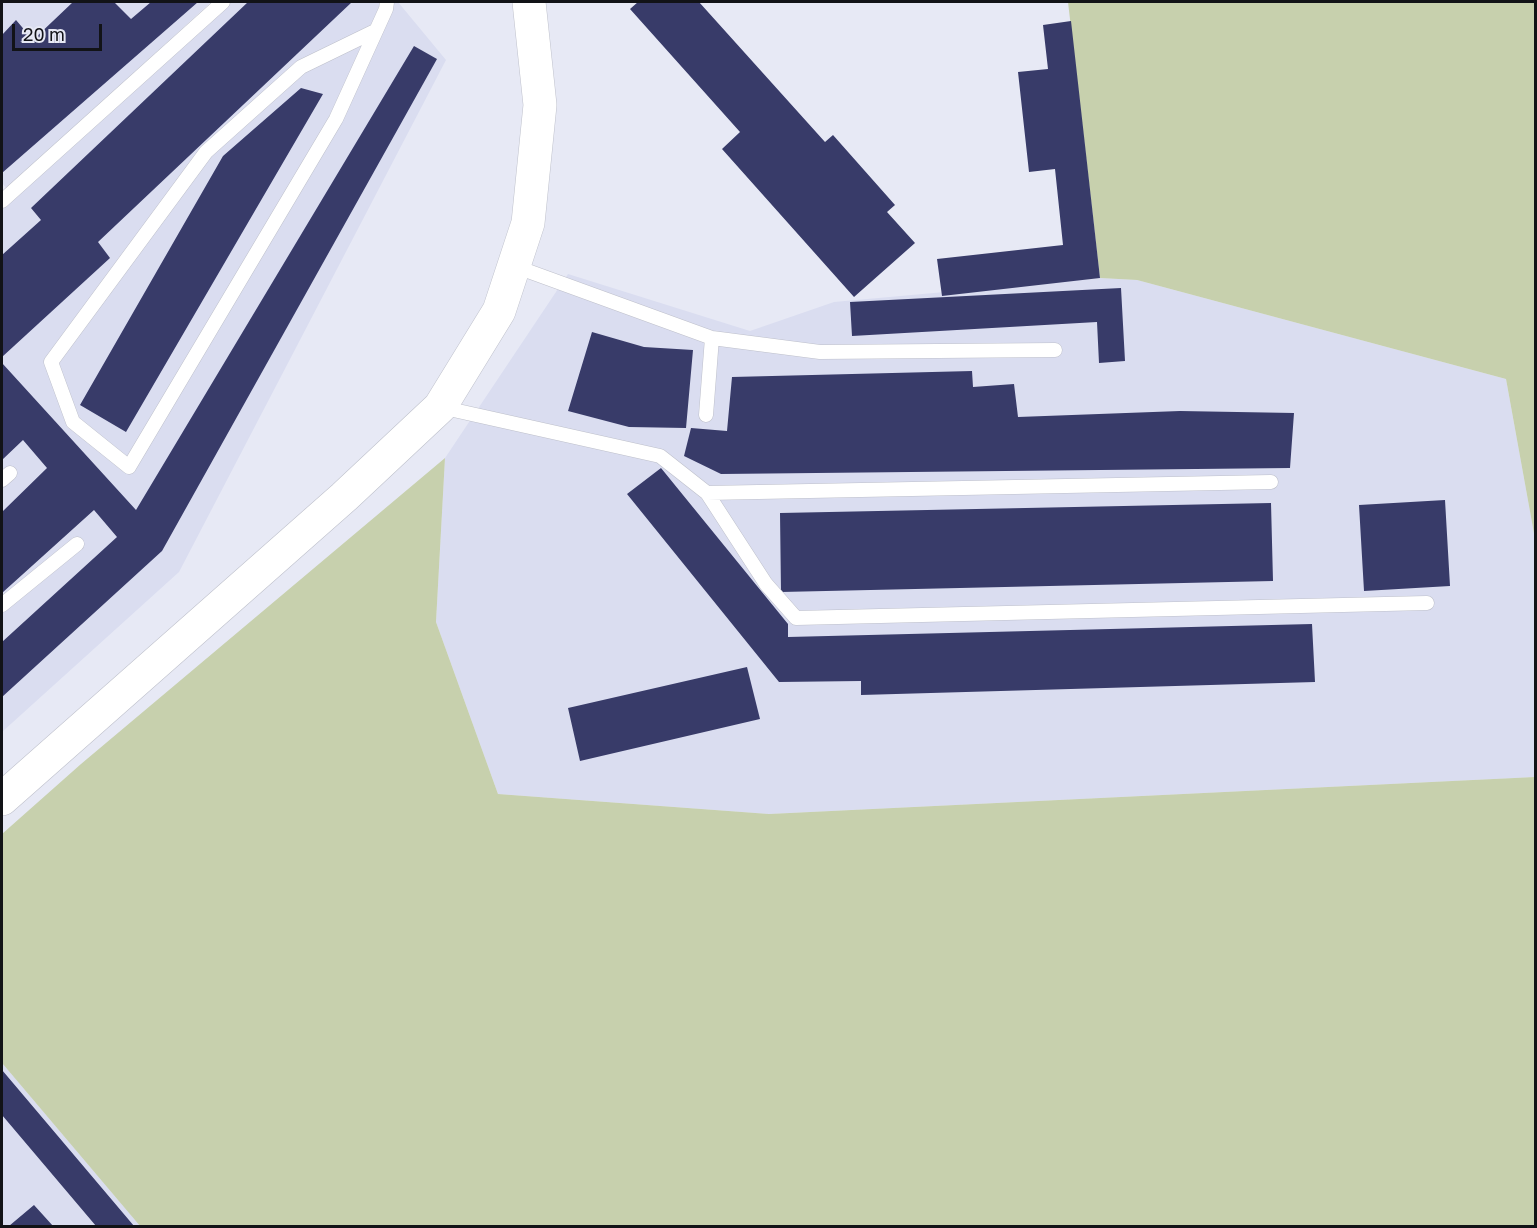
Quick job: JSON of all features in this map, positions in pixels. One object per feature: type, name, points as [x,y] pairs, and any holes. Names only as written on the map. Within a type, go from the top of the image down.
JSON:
[{"type":"street","points":[[2,799],[344,497],[440,407],[499,311],[528,223],[540,105],[529,2]]},
{"type":"lane","points":[[2,201],[223,2]]},
{"type":"lane","points":[[375,31],[301,67],[206,152],[51,362],[73,422],[129,467],[336,119],[386,9],[387,2]]},
{"type":"lane","points":[[514,266],[712,338],[820,352],[1055,350]]},
{"type":"lane","points":[[706,415],[712,338]]},
{"type":"lane","points":[[440,407],[660,456],[707,494],[766,584],[795,618],[1427,603]]},
{"type":"lane","points":[[707,494],[1271,482]]},
{"type":"lane","points":[[2,605],[77,544]]},
{"type":"shaded area","points":[[2,2],[211,2],[7,189],[2,183]]},
{"type":"shaded area","points":[[230,2],[398,2],[446,60],[179,572],[2,732],[2,207]]},
{"type":"shaded area","points":[[568,274],[750,331],[834,302],[1100,278],[1137,280],[1506,379],[1535,539],[1535,777],[769,814],[498,794],[436,622],[445,458]]},
{"type":"shaded area","points":[[2,1063],[140,1226],[2,1226]]},
{"type":"green space","points":[[1068,2],[1535,2],[1535,539],[1506,379],[1137,280],[1100,278]]},
{"type":"green space","points":[[445,458],[436,622],[498,794],[769,814],[1535,777],[1535,1226],[140,1226],[2,1063],[2,834],[81,764]]},
{"type":"building","points":[[73,2],[114,2],[131,19],[151,2],[198,2],[2,173],[2,35],[16,20],[33,40]]},
{"type":"building","points":[[248,2],[352,2],[98,242],[110,258],[2,357],[2,255],[41,220],[31,208]]},
{"type":"building","points":[[638,2],[699,2],[825,142],[833,135],[895,205],[887,212],[915,243],[854,297],[722,149],[740,132],[630,9]]},
{"type":"building","points":[[1071,21],[1100,278],[942,296],[937,259],[1063,245],[1055,169],[1029,172],[1018,72],[1048,69],[1043,25]]},
{"type":"building","points":[[414,46],[437,59],[162,551],[2,697],[2,642],[117,537],[94,510],[2,593],[2,512],[47,468],[23,440],[2,460],[2,363],[136,510]]},
{"type":"building","points":[[301,88],[323,94],[126,432],[80,405],[223,156]]},
{"type":"building","points":[[1121,288],[1125,361],[1099,363],[1097,322],[852,336],[850,302]]},
{"type":"building","points":[[592,332],[644,347],[693,350],[686,428],[629,427],[568,411]]},
{"type":"building","points":[[972,371],[973,387],[1014,384],[1018,417],[1180,411],[1294,413],[1290,468],[721,474],[684,456],[691,428],[727,431],[732,377]]},
{"type":"building","points":[[661,468],[788,624],[788,637],[1312,624],[1315,682],[861,695],[861,681],[779,682],[627,494]]},
{"type":"building","points":[[1445,500],[1450,586],[1364,591],[1359,505]]},
{"type":"building","points":[[1271,503],[1273,581],[781,592],[780,513]]},
{"type":"building","points":[[747,667],[760,719],[580,761],[568,708]]},
{"type":"building","points":[[2,1070],[134,1226],[96,1226],[2,1115]]},
{"type":"building","points":[[34,1205],[53,1226],[9,1226]]}]
